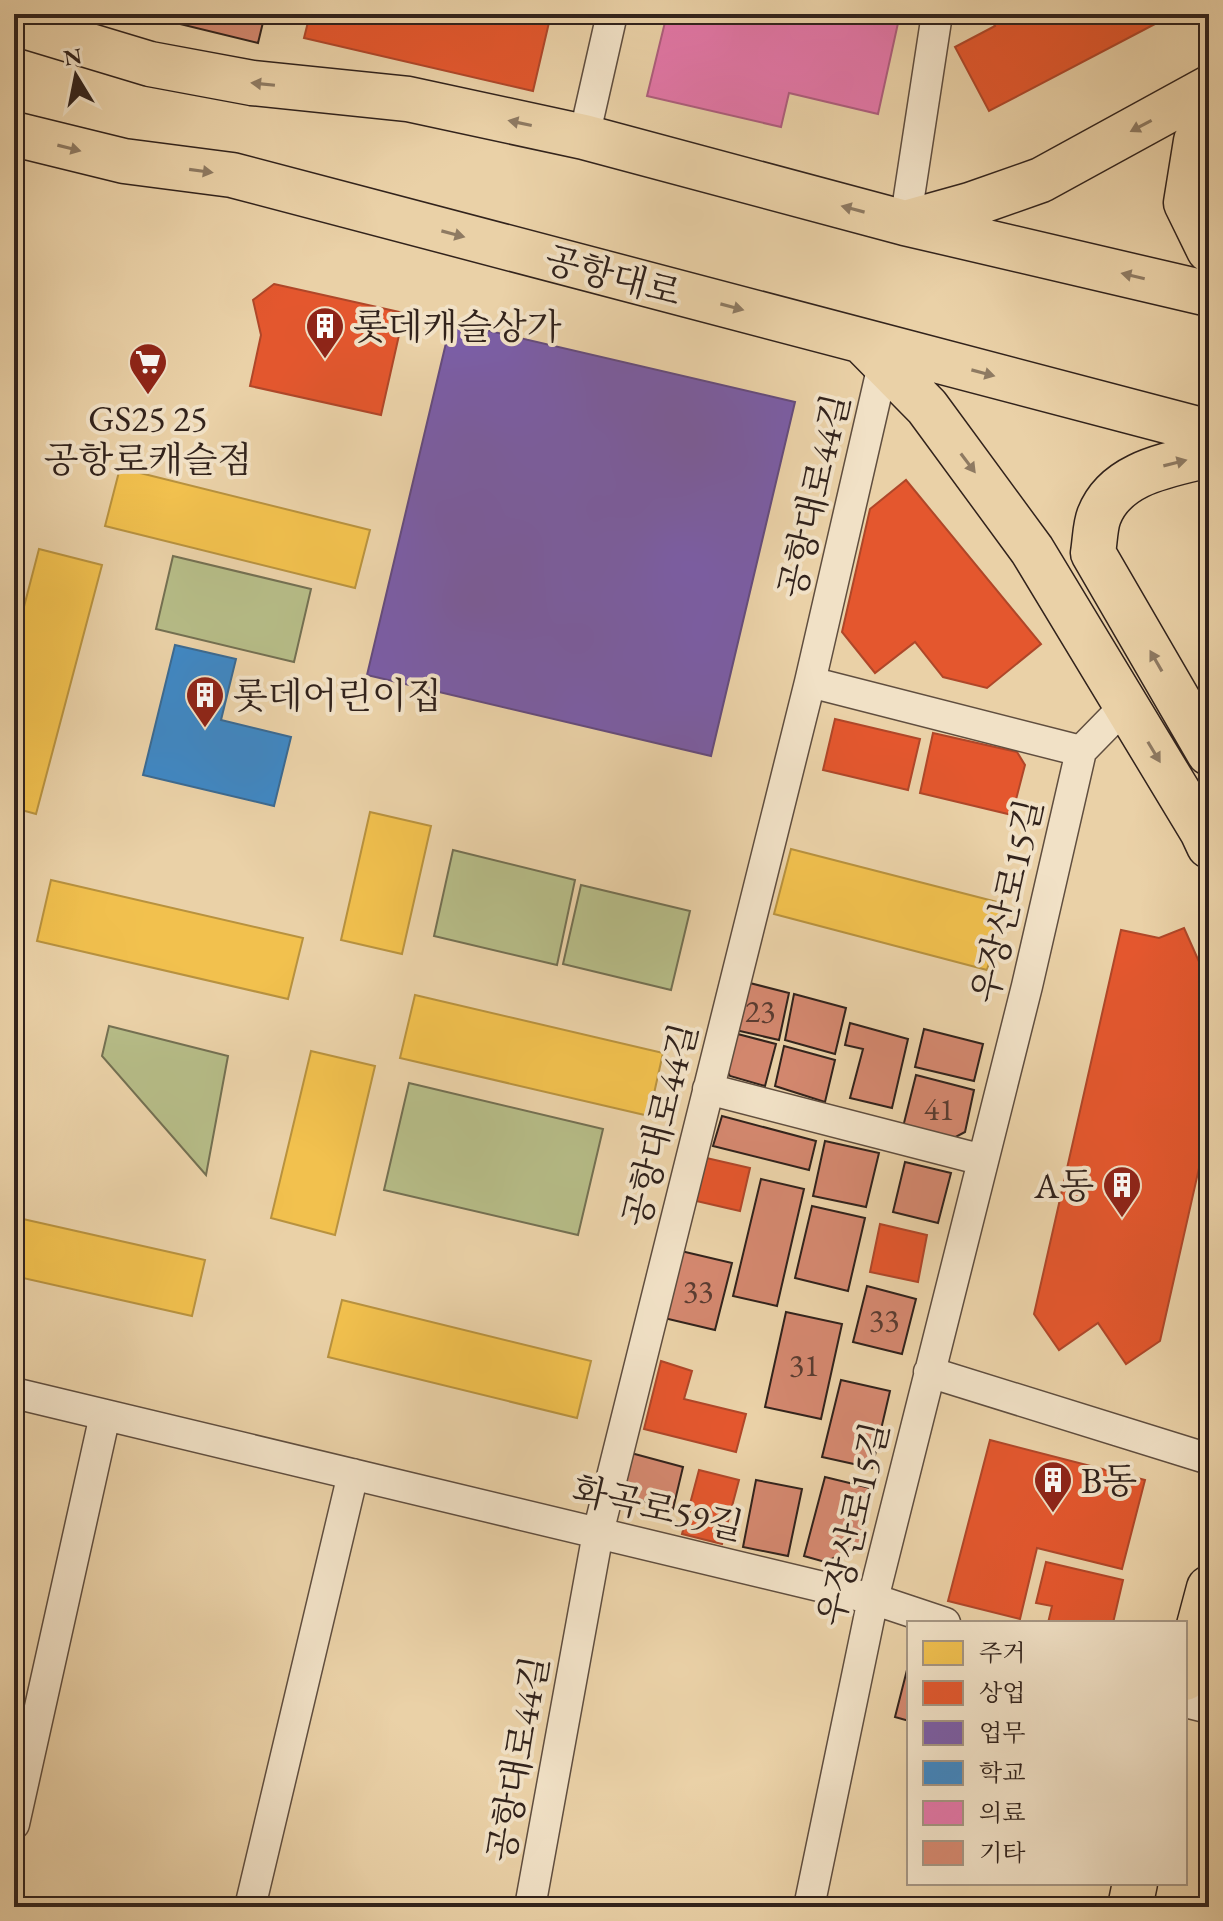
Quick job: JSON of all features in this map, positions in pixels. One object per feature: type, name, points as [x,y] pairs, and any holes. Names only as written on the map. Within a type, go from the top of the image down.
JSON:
[{"type":"main road","points":[[14,23],[150,64],[252,83],[408,99],[584,137],[905,223],[1209,294]]},
{"type":"main road","points":[[905,223],[970,205],[1041,180],[1209,88]]},
{"type":"main road","name":"공항대로","points":[[14,134],[124,161],[232,175],[872,353],[1209,432]]},
{"type":"main road","points":[[1209,134],[1196,141],[1186,203],[1209,250]]},
{"type":"main road","points":[[872,353],[927,407],[1032,550],[1209,846]]},
{"type":"main road","points":[[1209,455],[1154,469],[1121,484],[1099,515],[1093,553],[1209,753]]},
{"type":"main road","points":[[1187,1670],[1209,1588]]},
{"type":"main road","points":[[1130,1907],[1135,1885]]},
{"type":"street","points":[[584,137],[612,14]]},
{"type":"street","points":[[905,223],[937,14]]},
{"type":"street","name":"공항대로44길","points":[[530,1907],[598,1533],[810,682],[872,353]]},
{"type":"street","points":[[810,682],[1081,751],[1126,705]]},
{"type":"street","name":"우장산로15길","points":[[809,1907],[873,1599],[1027,986],[1081,751]]},
{"type":"street","points":[[708,1089],[983,1160]]},
{"type":"street","points":[[929,1372],[1209,1459]]},
{"type":"street","name":"화곡로59길","points":[[14,1393],[873,1599],[939,1621]]},
{"type":"street","points":[[14,1824],[105,1415]]},
{"type":"street","points":[[250,1907],[353,1474]]},
{"type":"street","points":[[1187,1702],[1209,1708]]},
{"type":"green space","points":[[173,556],[311,589],[294,662],[156,629]]},
{"type":"green space","points":[[453,850],[575,880],[557,965],[434,936]]},
{"type":"green space","points":[[581,885],[690,911],[671,990],[563,964]]},
{"type":"green space","points":[[109,1026],[228,1056],[206,1175],[102,1056]]},
{"type":"green space","points":[[409,1083],[603,1129],[578,1235],[384,1190]]},
{"type":"building: 주거","points":[[120,468],[370,530],[355,588],[105,526]]},
{"type":"building: 주거","points":[[39,549],[102,565],[36,814],[14,808],[14,645]]},
{"type":"building: 주거","points":[[370,812],[431,826],[402,954],[341,940]]},
{"type":"building: 주거","points":[[791,849],[1005,904],[987,970],[774,914]]},
{"type":"building: 주거","points":[[51,880],[303,938],[288,999],[37,941]]},
{"type":"building: 주거","points":[[415,995],[663,1053],[649,1116],[400,1058]]},
{"type":"building: 주거","points":[[311,1051],[375,1066],[335,1235],[271,1218]]},
{"type":"building: 주거","points":[[14,1217],[205,1260],[192,1316],[14,1276]]},
{"type":"building: 주거","points":[[342,1300],[591,1361],[577,1418],[328,1357]]},
{"type":"building: 상업","points":[[310,14],[551,14],[533,91],[304,38]]},
{"type":"building: 상업","points":[[989,14],[1174,14],[989,111],[955,47],[995,26]]},
{"type":"building: 상업","name":"롯데캐슬상가","points":[[274,284],[404,313],[381,415],[250,386],[261,335],[253,300]]},
{"type":"building: 상업","points":[[906,480],[1041,644],[987,688],[943,677],[915,642],[875,673],[842,632],[870,509]]},
{"type":"building: 상업","points":[[835,719],[920,739],[908,790],[823,770]]},
{"type":"building: 상업","points":[[933,733],[1017,752],[1025,765],[1012,815],[920,793]]},
{"type":"building: 상업","name":"A동","points":[[1184,928],[1209,984],[1209,1124],[1160,1341],[1126,1364],[1098,1323],[1059,1350],[1034,1314],[1121,930],[1159,938]]},
{"type":"building: 상업","points":[[702,1157],[750,1168],[740,1211],[692,1200]]},
{"type":"building: 상업","points":[[880,1224],[927,1235],[918,1282],[870,1272]]},
{"type":"building: 상업","points":[[661,1361],[692,1371],[684,1399],[746,1414],[736,1452],[644,1429]]},
{"type":"building: 상업","name":"B동","points":[[990,1440],[1145,1480],[1122,1569],[1037,1548],[1020,1619],[948,1601]]},
{"type":"building: 상업","points":[[699,1470],[739,1480],[722,1544],[682,1534]]},
{"type":"building: 상업","points":[[1046,1562],[1123,1580],[1113,1621],[1048,1621],[1052,1606],[1036,1603]]},
{"type":"building: 업무","points":[[451,322],[795,402],[711,756],[367,675]]},
{"type":"building: 학교","name":"롯데어린이집","points":[[175,645],[236,659],[221,720],[291,737],[274,806],[143,775]]},
{"type":"building: 의료","points":[[667,14],[900,14],[878,114],[789,93],[781,127],[647,96]]},
{"type":"building: 기타","points":[[139,14],[265,14],[258,43]]},
{"type":"building: 기타","points":[[742,981],[789,993],[779,1040],[731,1029]]},
{"type":"building: 기타","points":[[794,994],[846,1008],[835,1054],[785,1040]]},
{"type":"building: 기타","points":[[850,1023],[908,1039],[892,1108],[850,1098],[863,1049],[845,1045]]},
{"type":"building: 기타","points":[[924,1029],[983,1044],[974,1081],[915,1067]]},
{"type":"building: 기타","points":[[730,1032],[776,1044],[765,1086],[730,1076],[723,1064]]},
{"type":"building: 기타","points":[[784,1046],[835,1060],[825,1102],[775,1086]]},
{"type":"building: 기타","points":[[916,1075],[974,1090],[965,1132],[950,1140],[903,1127]]},
{"type":"building: 기타","points":[[722,1116],[816,1141],[809,1170],[713,1146]]},
{"type":"building: 기타","points":[[825,1141],[879,1153],[866,1207],[813,1196]]},
{"type":"building: 기타","points":[[905,1162],[951,1173],[938,1223],[893,1212]]},
{"type":"building: 기타","points":[[761,1179],[804,1189],[777,1306],[733,1296]]},
{"type":"building: 기타","points":[[812,1206],[865,1218],[848,1291],[795,1278]]},
{"type":"building: 기타","points":[[681,1251],[732,1263],[715,1330],[664,1318]]},
{"type":"building: 기타","points":[[867,1286],[916,1299],[902,1354],[853,1342]]},
{"type":"building: 기타","points":[[786,1312],[842,1324],[821,1419],[765,1407]]},
{"type":"building: 기타","points":[[841,1380],[890,1391],[872,1468],[822,1457]]},
{"type":"building: 기타","points":[[631,1453],[683,1467],[673,1509],[621,1495]]},
{"type":"building: 기타","points":[[825,1477],[874,1489],[860,1546],[825,1562],[804,1556]]},
{"type":"building: 기타","points":[[756,1480],[802,1489],[788,1556],[743,1547]]},
{"type":"building: 기타","points":[[907,1670],[907,1720],[895,1717]]},
{"type":"place","name":"롯데캐슬상가","points":[[325,360]]},
{"type":"place","name":"GS25 25 공항로캐슬점","points":[[148,396]]},
{"type":"place","name":"롯데어린이집","points":[[205,729]]},
{"type":"place","name":"A동","points":[[1122,1219]]},
{"type":"place","name":"B동","points":[[1053,1514]]}]
